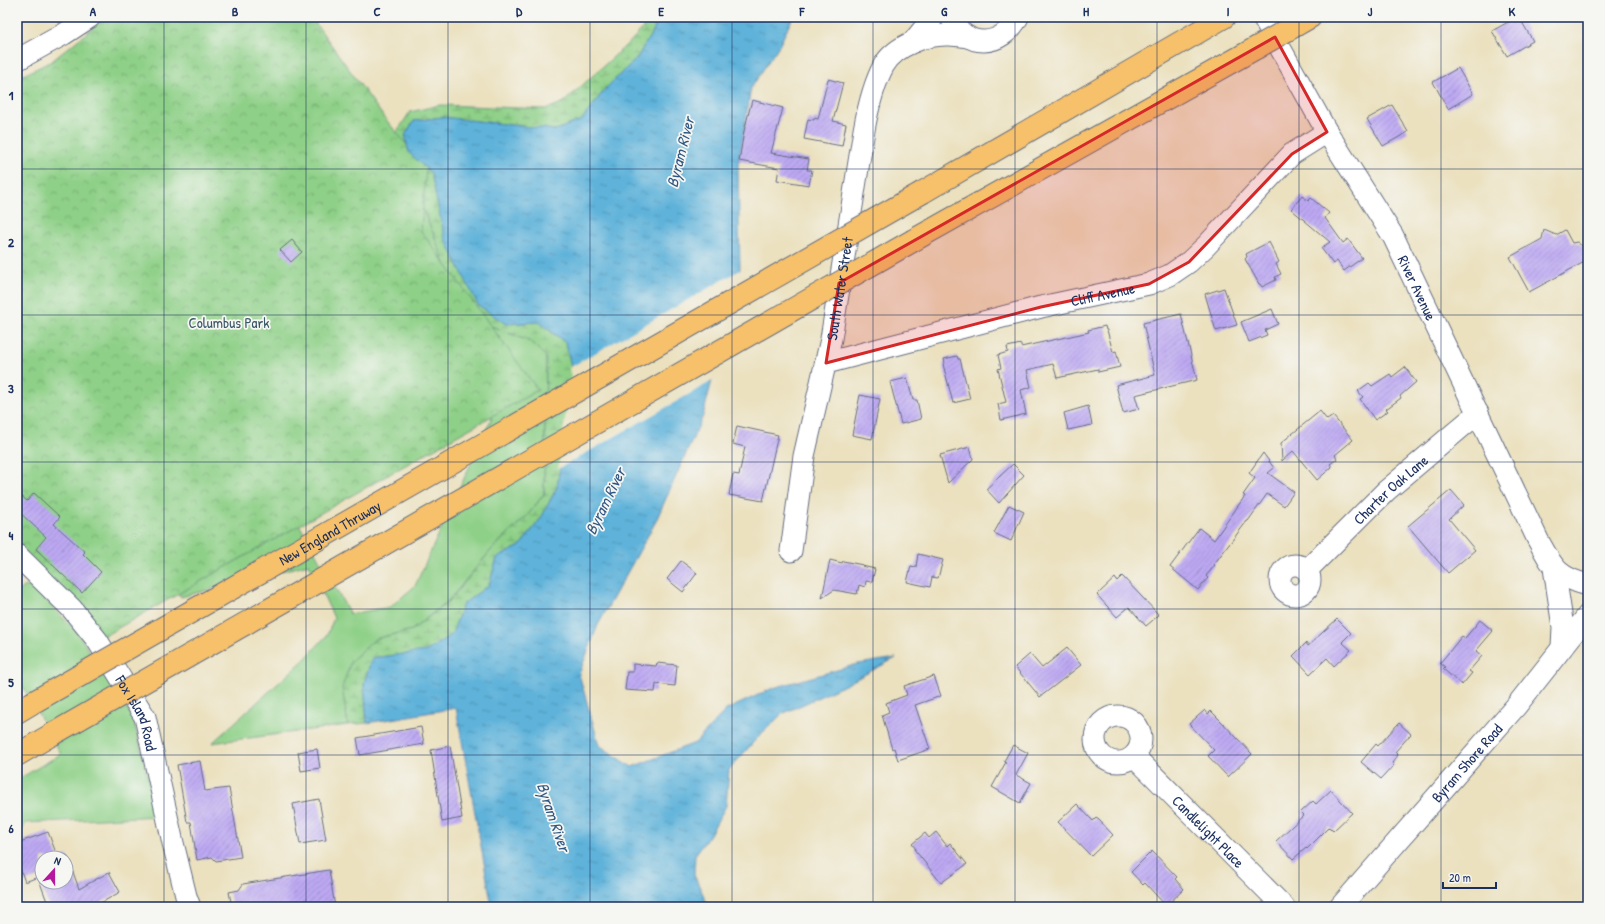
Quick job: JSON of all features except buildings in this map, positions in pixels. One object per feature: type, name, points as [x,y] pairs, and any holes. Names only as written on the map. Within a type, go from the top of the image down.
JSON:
[{"type":"highway","name":"New England Thruway","points":[[25,707],[642,354],[1224,17]]},
{"type":"highway","points":[[17,754],[914,240],[1303,21]]},
{"type":"street","points":[[17,60],[64,34],[90,17]]},
{"type":"street","name":"South Water Street","points":[[913,42],[933,17]]},
{"type":"street","points":[[951,17],[958,29],[968,37]]},
{"type":"street","name":"South Water Street","points":[[791,551],[804,456],[826,363],[868,106],[884,64],[893,54],[913,42],[933,36],[948,35],[987,41],[997,39],[1006,34],[1018,17]]},
{"type":"street","name":"River Avenue","points":[[1263,17],[1327,132],[1393,236],[1538,540],[1554,568],[1563,627],[1562,647]]},
{"type":"street","name":"Cliff Avenue","points":[[826,363],[1041,307],[1149,284],[1170,275],[1189,262],[1206,246],[1292,154],[1327,132]]},
{"type":"street","name":"Charter Oak Lane","points":[[1307,570],[1386,491],[1478,413]]},
{"type":"street","name":"Fox Island Road","points":[[21,565],[72,609],[97,640],[145,717],[173,843],[190,907]]},
{"type":"street","name":"River Avenue","points":[[1554,568],[1570,580],[1588,585]]},
{"type":"street","name":"Byram Shore Road","points":[[1340,907],[1517,705],[1588,615]]},
{"type":"street","name":"Candlelight Place","points":[[1134,756],[1284,907]]},
{"type":"highlighted area","points":[[1275,37],[1327,132],[1292,154],[1189,262],[1149,284],[1041,307],[826,363],[839,283]]},
{"type":"green space","name":"Columbus Park","points":[[106,17],[311,17],[383,116],[426,168],[421,231],[538,390],[97,640],[17,546],[17,78],[52,61]]},
{"type":"green space","points":[[653,17],[661,17],[637,58],[606,88],[582,120],[556,130],[442,117],[414,121],[409,153],[431,173],[445,239],[506,324],[539,322],[566,343],[573,376],[557,487],[541,518],[520,546],[497,558],[489,585],[463,604],[452,634],[427,651],[372,658],[364,683],[367,723],[348,725],[342,688],[351,661],[375,639],[412,630],[449,601],[492,549],[528,515],[544,494],[546,357],[531,342],[474,319],[458,297],[434,235],[391,141],[410,112],[440,105],[547,109],[564,102],[633,39]]},
{"type":"green space","points":[[401,160],[434,235],[458,297],[474,319],[531,342],[546,357],[544,494],[528,515],[492,549],[449,600],[412,630],[375,639],[344,684],[348,725],[212,743],[304,660],[327,635],[334,618],[309,564],[181,597],[147,545],[287,503],[350,614],[390,607],[415,586],[508,382],[449,347]]},
{"type":"green space","points":[[31,585],[77,632],[133,718],[158,816],[26,823],[17,838],[17,780],[61,754],[21,683],[17,684],[17,593],[24,587]]},
{"type":"water","name":"Byram River","points":[[661,17],[793,17],[780,44],[751,88],[738,165],[740,270],[703,416],[655,523],[598,625],[579,674],[599,745],[632,767],[695,743],[726,710],[773,688],[858,664],[896,658],[843,686],[782,714],[758,737],[729,770],[726,806],[709,836],[695,855],[694,875],[709,907],[492,907],[456,708],[367,723],[364,683],[372,658],[427,651],[452,634],[463,604],[489,585],[497,558],[520,546],[541,518],[557,487],[573,376],[566,343],[539,322],[506,324],[478,305],[445,239],[431,173],[409,153],[405,135],[414,121],[442,117],[556,130],[582,120],[606,88],[637,58]]},
{"type":"pier","points":[[742,269],[714,380],[558,469],[571,376],[569,368]]}]
